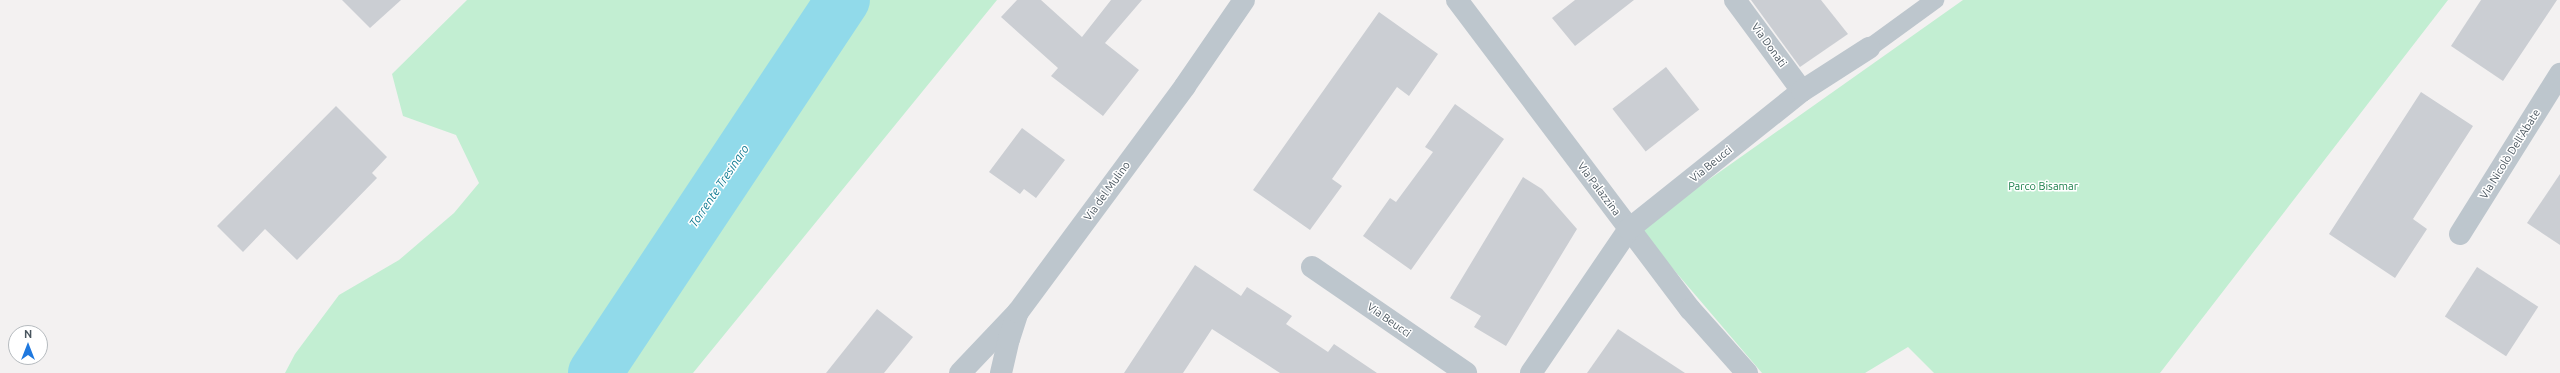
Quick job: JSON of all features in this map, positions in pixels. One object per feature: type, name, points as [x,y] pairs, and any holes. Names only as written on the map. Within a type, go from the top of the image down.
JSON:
[{"type":"street","name":"Via del Mulino","points":[[960,373],[1018,312],[1185,86],[1244,0]]},
{"type":"street","name":"Via Palazzina","points":[[1457,0],[1690,309],[1747,373]]},
{"type":"street","name":"Via Donati","points":[[1735,0],[1802,91]]},
{"type":"street","name":"Via Beucci","points":[[1531,373],[1629,229],[1802,91],[1869,48],[1935,0]]},
{"type":"street","name":"Via Nicolò Dell'Abate","points":[[2460,234],[2560,74]]},
{"type":"street","name":"Via Beucci","points":[[1312,266],[1466,373]]},
{"type":"street","points":[[1001,373],[1009,339],[1018,312]]},
{"type":"green space","points":[[467,0],[997,0],[693,373],[285,373],[295,354],[339,295],[399,260],[454,213],[479,183],[456,135],[403,116],[392,74]]},
{"type":"green space","name":"Parco Bisamar","points":[[1963,0],[2448,0],[2160,373],[1934,373],[1908,347],[1865,373],[1762,373],[1639,229]]},
{"type":"building","points":[[342,0],[401,0],[370,28]]},
{"type":"building","points":[[1017,0],[1041,0],[1082,37],[1111,0],[1142,0],[1105,43],[1139,70],[1103,116],[1051,76],[1058,68],[1001,17]]},
{"type":"building","points":[[1575,0],[1634,0],[1575,46],[1552,18]]},
{"type":"building","points":[[1751,0],[1821,0],[1848,34],[1800,67]]},
{"type":"building","points":[[2481,0],[2557,0],[2503,81],[2451,46]]},
{"type":"building","points":[[1379,12],[1438,54],[1409,96],[1397,87],[1332,179],[1342,186],[1310,230],[1253,190]]},
{"type":"building","points":[[1666,67],[1699,110],[1646,151],[1612,109]]},
{"type":"building","points":[[2421,92],[2473,126],[2413,219],[2427,229],[2395,278],[2329,234]]},
{"type":"building","points":[[1455,104],[1504,139],[1411,270],[1363,236],[1390,198],[1396,202],[1433,152],[1425,147]]},
{"type":"building","points":[[336,106],[387,157],[372,173],[377,178],[297,260],[265,229],[243,252],[217,226]]},
{"type":"building","points":[[1022,128],[1065,160],[1036,198],[1024,189],[1020,194],[989,172]]},
{"type":"building","points":[[2560,174],[2560,245],[2527,223]]},
{"type":"building","points":[[1523,177],[1542,189],[1577,229],[1506,346],[1474,327],[1481,316],[1450,298]]},
{"type":"building","points":[[1195,265],[1241,296],[1247,287],[1292,316],[1286,324],[1328,352],[1334,344],[1377,373],[1280,373],[1212,329],[1183,373],[1124,373]]},
{"type":"building","points":[[2477,267],[2538,307],[2506,356],[2445,316]]},
{"type":"building","points":[[877,309],[913,337],[884,373],[826,373]]},
{"type":"building","points":[[1618,329],[1685,373],[1587,373]]},
{"type":"waterway","name":"Torrente Tresinaro","points":[[595,373],[843,0]]}]
